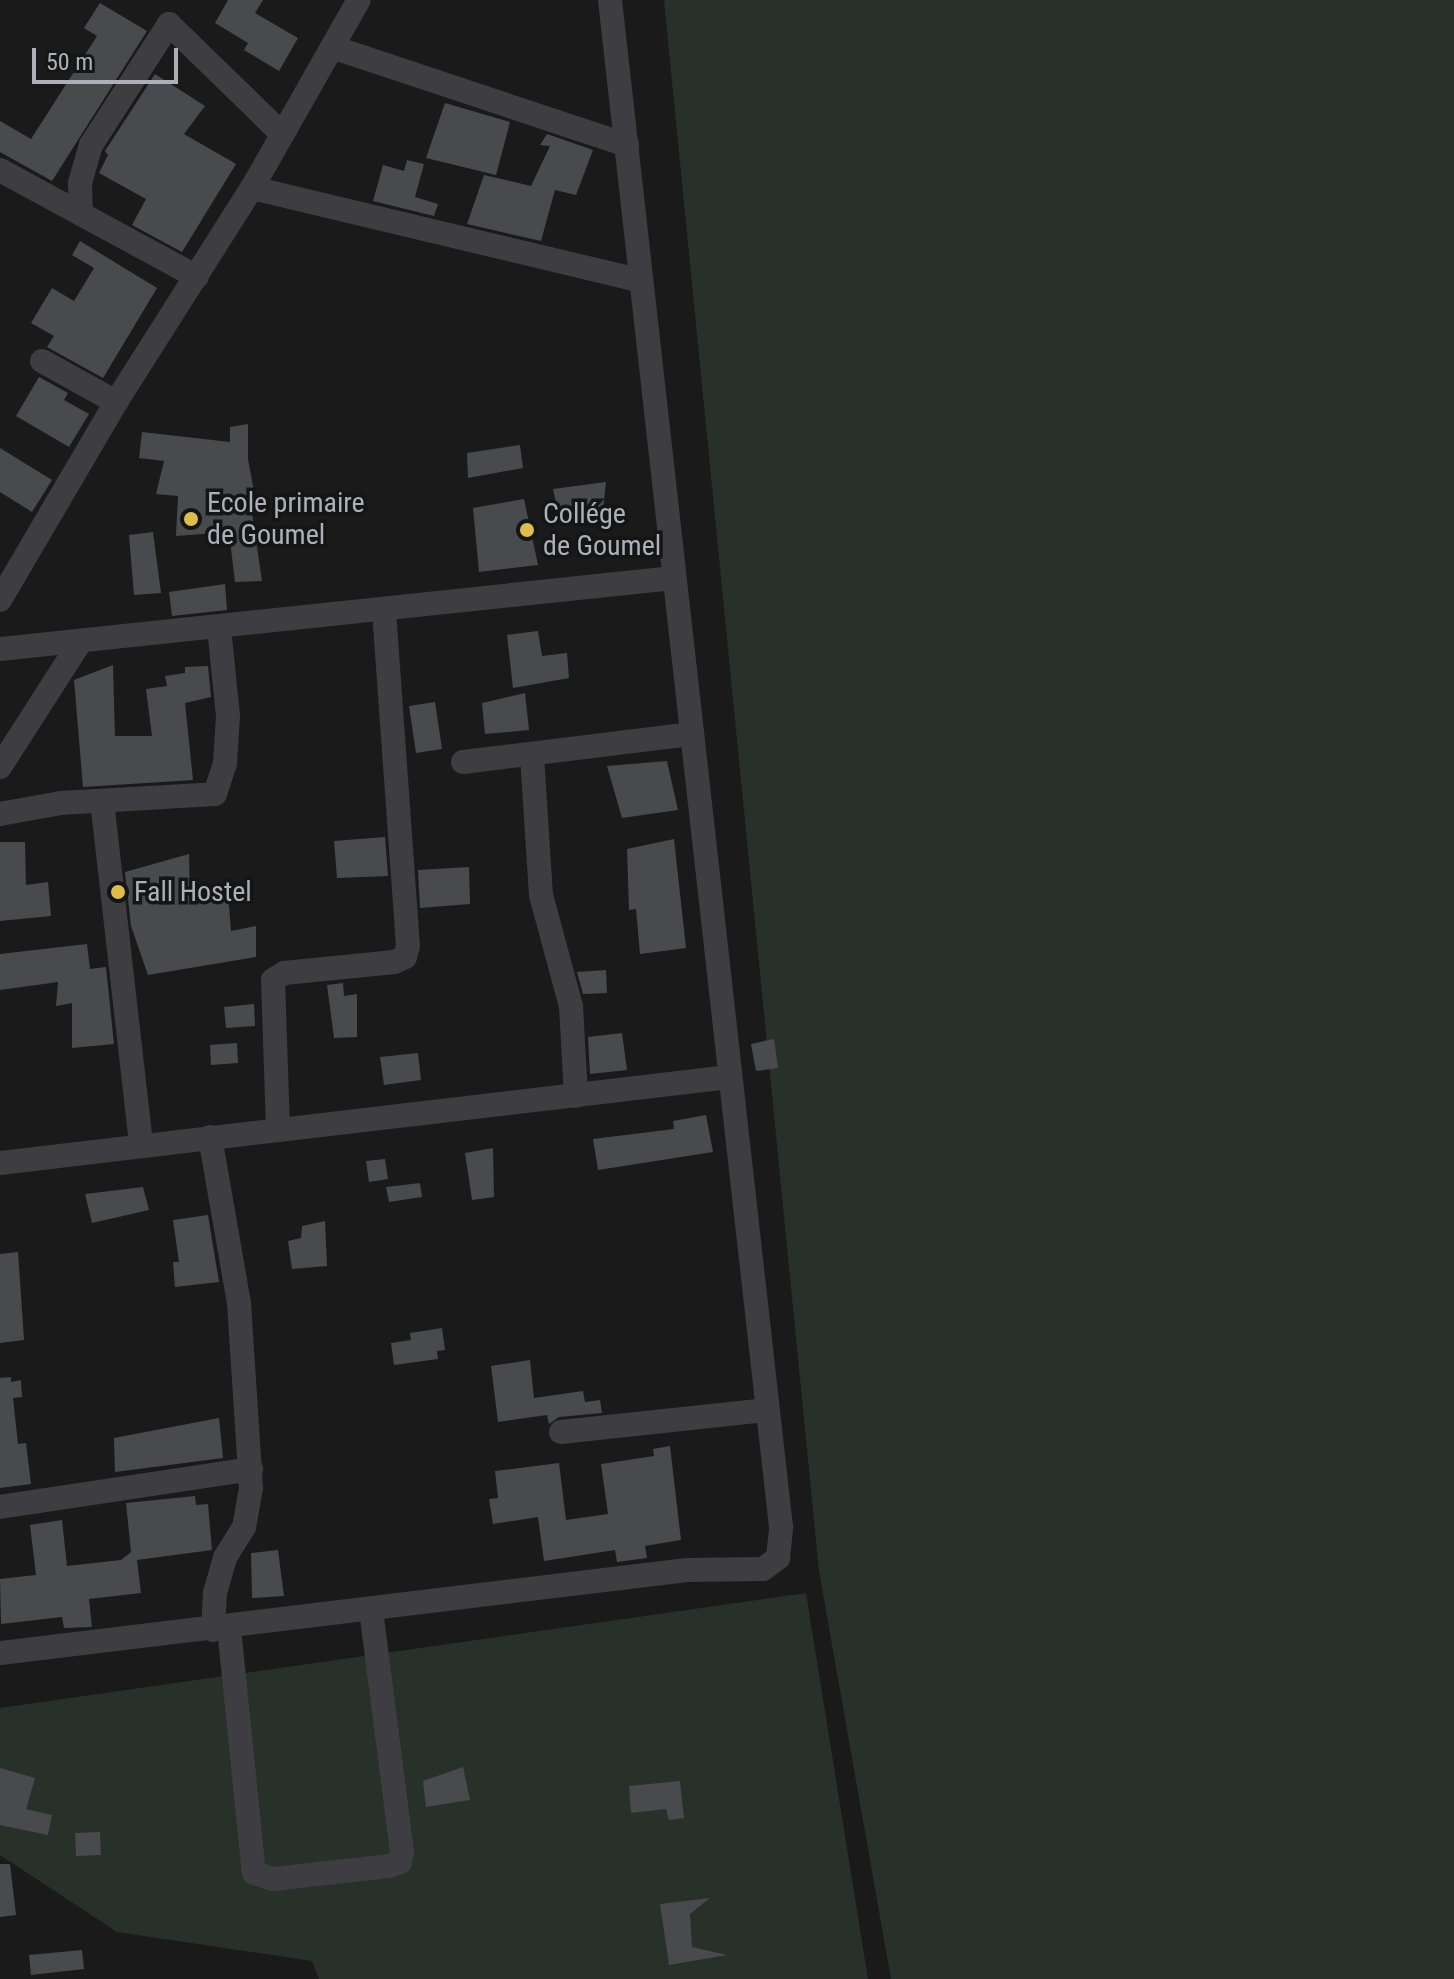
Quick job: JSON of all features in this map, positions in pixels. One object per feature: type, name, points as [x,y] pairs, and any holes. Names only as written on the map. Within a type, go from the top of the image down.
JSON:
[{"type":"street","points":[[0,600],[116,402],[252,188],[335,48],[359,0]]},
{"type":"street","points":[[0,1653],[371,1611],[687,1570],[773,1566],[781,1527],[610,0]]},
{"type":"street","points":[[81,214],[80,183],[91,145],[169,24],[282,134]]},
{"type":"street","points":[[335,48],[627,145]]},
{"type":"street","points":[[0,170],[197,277]]},
{"type":"street","points":[[252,188],[639,280]]},
{"type":"street","points":[[42,361],[116,402]]},
{"type":"street","points":[[0,649],[384,611],[673,578]]},
{"type":"street","points":[[278,1130],[273,980],[284,973],[394,962],[405,957],[408,946],[384,611]]},
{"type":"street","points":[[0,814],[102,801],[215,794],[222,787],[228,716],[219,628]]},
{"type":"street","points":[[0,767],[81,641]]},
{"type":"street","points":[[463,762],[532,756],[692,734]]},
{"type":"street","points":[[532,756],[541,895],[571,1006],[576,1096]]},
{"type":"street","points":[[102,801],[141,1145]]},
{"type":"street","points":[[0,1163],[729,1077]]},
{"type":"street","points":[[210,1137],[239,1303],[251,1469],[244,1527],[225,1558],[215,1592],[254,1873],[273,1879],[398,1864],[402,1852],[371,1611]]},
{"type":"street","points":[[561,1432],[766,1410]]},
{"type":"street","points":[[0,1507],[251,1469]]},
{"type":"shaded area","points":[[664,0],[1454,0],[1454,1979],[891,1979],[819,1571]]},
{"type":"shaded area","points":[[806,1593],[868,1979],[319,1979],[312,1961],[117,1932],[0,1855],[0,1708]]},
{"type":"building","points":[[228,0],[263,0],[255,13],[298,38],[279,71],[244,50],[248,43],[215,23]]},
{"type":"building","points":[[100,3],[147,31],[52,181],[0,152],[0,121],[31,139],[97,36],[84,28]]},
{"type":"building","points":[[155,74],[205,106],[184,134],[236,164],[182,252],[132,225],[146,199],[99,173],[108,155],[105,151]]},
{"type":"building","points":[[445,103],[510,122],[496,175],[426,158]]},
{"type":"building","points":[[547,134],[593,150],[576,195],[555,190],[541,241],[467,224],[484,175],[531,186],[550,146],[540,145]]},
{"type":"building","points":[[407,160],[424,164],[415,197],[438,204],[434,216],[373,201],[383,165],[404,171]]},
{"type":"building","points":[[80,241],[157,288],[103,378],[47,347],[54,336],[31,323],[52,288],[74,301],[94,268],[72,255]]},
{"type":"building","points":[[39,377],[68,393],[64,400],[89,414],[69,447],[16,416]]},
{"type":"building","points":[[248,424],[248,459],[258,513],[252,513],[262,581],[235,582],[229,532],[176,536],[178,496],[156,494],[164,461],[139,458],[142,432],[230,442],[230,427]]},
{"type":"building","points":[[520,445],[523,468],[468,478],[467,453]]},
{"type":"building","points":[[0,448],[52,480],[32,512],[0,492]]},
{"type":"building","points":[[606,482],[603,510],[558,513],[553,489]]},
{"type":"building","points":[[524,499],[538,565],[479,572],[473,508]]},
{"type":"building","points":[[153,532],[161,593],[134,595],[129,535]]},
{"type":"building","points":[[225,584],[227,610],[172,616],[169,592]]},
{"type":"building","points":[[538,631],[542,656],[567,653],[569,678],[513,688],[507,635]]},
{"type":"building","points":[[113,665],[115,736],[152,736],[146,689],[167,686],[165,676],[185,673],[185,667],[208,666],[211,697],[185,703],[193,780],[83,787],[74,680]]},
{"type":"building","points":[[525,693],[529,730],[485,734],[482,703]]},
{"type":"building","points":[[435,702],[442,749],[416,753],[409,706]]},
{"type":"building","points":[[667,761],[678,810],[622,818],[607,766]]},
{"type":"building","points":[[385,837],[388,876],[337,878],[334,841]]},
{"type":"building","points":[[674,839],[686,948],[640,954],[636,909],[629,910],[627,849]]},
{"type":"building","points":[[0,842],[25,842],[26,885],[48,882],[51,916],[0,921]]},
{"type":"building","points":[[189,854],[190,896],[228,893],[231,931],[256,926],[256,957],[148,975],[131,926],[125,872]]},
{"type":"building","points":[[469,867],[470,904],[420,908],[418,870]]},
{"type":"building","points":[[87,944],[90,969],[106,967],[114,1044],[72,1048],[72,1003],[56,1006],[58,982],[0,990],[0,954]]},
{"type":"building","points":[[606,970],[607,993],[583,994],[577,972]]},
{"type":"building","points":[[343,983],[344,996],[357,994],[357,1037],[334,1038],[327,985]]},
{"type":"building","points":[[254,1004],[255,1026],[226,1028],[224,1007]]},
{"type":"building","points":[[622,1033],[627,1070],[590,1074],[588,1037]]},
{"type":"building","points":[[774,1039],[778,1068],[756,1071],[751,1044]]},
{"type":"building","points":[[237,1043],[238,1063],[211,1065],[210,1045]]},
{"type":"building","points":[[418,1053],[421,1080],[384,1085],[380,1057]]},
{"type":"building","points":[[706,1115],[713,1152],[598,1170],[593,1139],[674,1129],[673,1121]]},
{"type":"building","points":[[493,1148],[494,1197],[472,1200],[465,1153]]},
{"type":"building","points":[[385,1159],[388,1179],[369,1182],[366,1161]]},
{"type":"building","points":[[420,1183],[422,1197],[389,1202],[386,1187]]},
{"type":"building","points":[[143,1187],[149,1210],[92,1223],[85,1194]]},
{"type":"building","points":[[208,1215],[219,1282],[175,1287],[173,1262],[179,1262],[173,1220]]},
{"type":"building","points":[[325,1221],[327,1266],[292,1269],[288,1241],[301,1238],[302,1226]]},
{"type":"building","points":[[18,1252],[24,1340],[0,1343],[0,1254]]},
{"type":"building","points":[[442,1328],[445,1350],[437,1351],[438,1359],[394,1365],[391,1343],[411,1340],[410,1333]]},
{"type":"building","points":[[530,1360],[534,1398],[583,1391],[585,1402],[600,1400],[602,1413],[559,1417],[549,1424],[547,1415],[498,1422],[491,1366]]},
{"type":"building","points":[[11,1377],[11,1382],[21,1380],[22,1397],[13,1398],[18,1444],[26,1443],[31,1484],[0,1488],[0,1378]]},
{"type":"building","points":[[219,1418],[223,1458],[115,1472],[114,1438]]},
{"type":"building","points":[[670,1446],[681,1540],[645,1546],[647,1558],[617,1562],[615,1550],[544,1561],[538,1517],[493,1524],[489,1499],[498,1498],[495,1471],[559,1463],[566,1520],[608,1514],[601,1464],[654,1456],[653,1449]]},
{"type":"building","points":[[195,1496],[196,1505],[208,1504],[212,1550],[137,1560],[141,1593],[89,1599],[92,1627],[64,1628],[62,1617],[1,1624],[0,1579],[36,1575],[30,1525],[62,1520],[67,1566],[121,1560],[131,1552],[126,1503]]},
{"type":"building","points":[[278,1550],[284,1596],[252,1598],[251,1553]]},
{"type":"building","points":[[463,1767],[470,1800],[426,1807],[423,1781]]},
{"type":"building","points":[[0,1768],[35,1778],[26,1809],[52,1815],[48,1835],[0,1825]]},
{"type":"building","points":[[680,1781],[684,1818],[669,1820],[666,1809],[631,1813],[629,1786]]},
{"type":"building","points":[[100,1832],[101,1855],[76,1856],[75,1833]]},
{"type":"building","points":[[0,1864],[10,1864],[16,1915],[0,1917]]},
{"type":"building","points":[[710,1898],[690,1914],[692,1947],[727,1955],[669,1965],[660,1904]]},
{"type":"building","points":[[82,1950],[84,1969],[31,1975],[29,1955]]},
{"type":"place","name":"Ecole primaire de Goumel","points":[[191,519]]},
{"type":"place","name":"Collége de Goumel","points":[[527,530]]},
{"type":"place","name":"Fall Hostel","points":[[118,892]]}]
